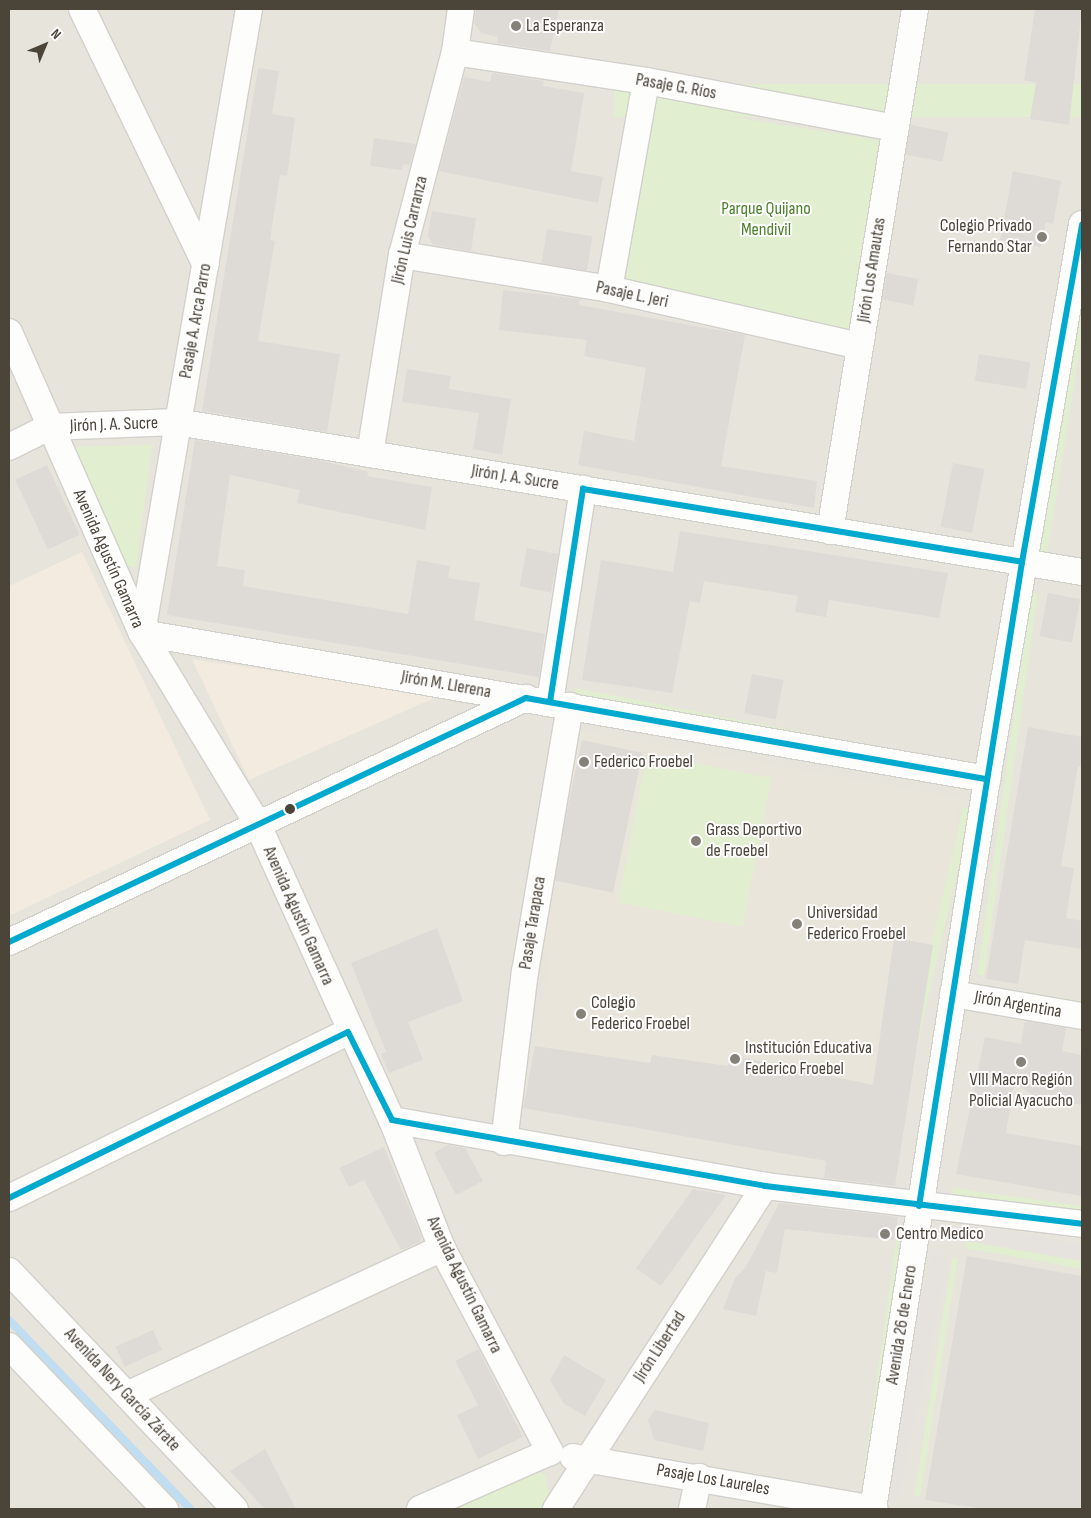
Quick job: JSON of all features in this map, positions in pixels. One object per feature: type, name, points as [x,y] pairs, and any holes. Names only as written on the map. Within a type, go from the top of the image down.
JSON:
[{"type":"street","points":[[82,9],[206,265]]},
{"type":"street","name":"Pasaje A. Arca Parro","points":[[142,633],[249,9]]},
{"type":"street","name":"Jirón Luis Carranza","points":[[370,454],[402,256],[455,52],[461,9]]},
{"type":"street","name":"Jirón Los Amautas","points":[[830,530],[915,9]]},
{"type":"street","name":"Pasaje G. Ríos","points":[[455,52],[646,81],[895,128]]},
{"type":"street","points":[[610,289],[646,81]]},
{"type":"street","name":"Avenida 26 de Enero","points":[[874,1509],[919,1206],[987,778],[1022,562],[1082,224]]},
{"type":"street","name":"Pasaje L. Jeri","points":[[402,256],[610,289],[860,346]]},
{"type":"street","name":"Avenida Agustín Gamarra","points":[[9,332],[49,427],[142,633],[257,823],[348,1032],[392,1120],[442,1248],[550,1452]]},
{"type":"street","name":"Jirón J. A. Sucre","points":[[9,446],[49,427],[177,422],[1082,572]]},
{"type":"street","name":"Pasaje Tarapaca","points":[[504,1142],[525,972],[548,702],[583,489]]},
{"type":"street","name":"Jirón M. Llerena","points":[[142,633],[987,778]]},
{"type":"street","points":[[9,942],[257,823],[548,702]]},
{"type":"street","name":"Jirón Argentina","points":[[954,994],[1082,1016]]},
{"type":"street","points":[[9,1198],[348,1032]]},
{"type":"street","points":[[392,1120],[504,1142],[765,1186],[919,1206],[1082,1224]]},
{"type":"street","name":"Jirón Libertad","points":[[556,1509],[765,1186]]},
{"type":"street","points":[[127,1395],[442,1248]]},
{"type":"street","name":"Avenida Nery García Zárate","points":[[9,1271],[235,1509]]},
{"type":"street","points":[[9,1346],[165,1509]]},
{"type":"street","points":[[420,1509],[550,1452]]},
{"type":"street","name":"Pasaje Los Laureles","points":[[550,1452],[874,1509]]},
{"type":"street","points":[[692,1509],[699,1477]]},
{"type":"shaded area","points":[[9,9],[1082,9],[1082,1509],[9,1509]]},
{"type":"shaded area","points":[[82,552],[210,820],[9,916],[9,586]]},
{"type":"shaded area","points":[[192,659],[441,695],[249,780]]},
{"type":"shaded area","points":[[569,729],[961,798],[897,1174],[524,1108],[551,951],[532,947]]},
{"type":"shaded area","points":[[969,1225],[1082,1245],[1080,1260],[966,1240]]},
{"type":"shaded area","points":[[931,1254],[950,1258],[899,1494],[881,1490]]},
{"type":"green space","points":[[614,84],[1082,84],[1082,117],[614,117]]},
{"type":"green space","name":"Parque Quijano Mendivil","points":[[639,102],[883,141],[853,331],[609,293]]},
{"type":"green space","points":[[1082,289],[1082,337],[1047,553],[1039,552]]},
{"type":"green space","points":[[152,445],[136,568],[127,565],[75,447]]},
{"type":"green space","points":[[1031,593],[1038,594],[984,975],[977,974]]},
{"type":"green space","points":[[575,688],[968,764],[966,772],[573,696]]},
{"type":"green space","name":"Grass Deportivo de Froebel","points":[[647,754],[772,778],[743,926],[618,902]]},
{"type":"green space","points":[[963,807],[972,809],[887,1175],[878,1173]]},
{"type":"green space","points":[[984,985],[1082,1001],[1082,1005],[984,988]]},
{"type":"green space","points":[[953,1188],[1082,1206],[1081,1212],[952,1194]]},
{"type":"green space","points":[[898,1227],[905,1228],[869,1485],[862,1484]]},
{"type":"green space","points":[[966,1241],[1082,1261],[1081,1268],[965,1248]]},
{"type":"green space","points":[[952,1258],[958,1259],[920,1496],[914,1495]]},
{"type":"green space","points":[[537,1471],[546,1475],[549,1501],[543,1509],[450,1509]]},
{"type":"building","name":"La Esperanza","points":[[476,9],[559,9],[550,51],[497,43],[498,37],[481,33],[474,23]]},
{"type":"building","points":[[1035,9],[1082,9],[1069,125],[1030,119],[1036,83],[1024,80]]},
{"type":"building","points":[[258,68],[279,71],[272,114],[295,118],[287,176],[280,175],[270,240],[275,241],[258,341],[340,354],[327,432],[202,411]]},
{"type":"building","points":[[492,73],[544,81],[543,86],[584,93],[571,171],[603,177],[598,203],[439,171],[464,77],[490,82]]},
{"type":"building","points":[[911,125],[948,132],[943,162],[905,154]]},
{"type":"building","points":[[374,138],[416,144],[410,165],[403,164],[402,170],[370,166]]},
{"type":"building","points":[[1013,171],[1061,181],[1053,224],[1046,222],[1041,247],[1000,240]]},
{"type":"building","points":[[432,211],[476,218],[471,251],[433,245],[428,236]]},
{"type":"building","points":[[547,229],[592,236],[587,271],[542,264]]},
{"type":"building","points":[[887,273],[918,279],[913,306],[882,300]]},
{"type":"building","points":[[503,290],[580,299],[579,305],[745,335],[721,466],[817,481],[814,508],[578,465],[584,431],[634,441],[646,368],[584,356],[587,340],[499,330]]},
{"type":"building","points":[[979,354],[1030,362],[1026,389],[975,381]]},
{"type":"building","points":[[407,369],[451,376],[449,389],[511,399],[502,455],[473,449],[479,413],[402,402]]},
{"type":"building","points":[[195,440],[322,461],[368,472],[367,476],[432,487],[425,530],[297,503],[300,490],[230,475],[217,566],[245,570],[243,586],[408,614],[417,560],[450,566],[448,578],[480,583],[474,620],[545,634],[539,677],[167,615]]},
{"type":"building","points":[[953,463],[984,469],[972,533],[941,527]]},
{"type":"building","points":[[47,465],[80,535],[48,550],[15,480]]},
{"type":"building","points":[[680,531],[948,573],[939,618],[829,600],[826,617],[795,612],[798,596],[704,581],[700,603],[690,601],[672,693],[582,680],[601,560],[673,572]]},
{"type":"building","points":[[527,548],[558,554],[551,592],[520,586]]},
{"type":"building","points":[[1048,593],[1080,599],[1072,642],[1040,636]]},
{"type":"building","points":[[752,674],[783,680],[776,719],[744,713]]},
{"type":"building","points":[[1028,727],[1082,737],[1082,767],[1078,766],[1061,866],[1074,868],[1066,918],[1082,921],[1082,949],[1025,940],[1018,984],[986,979]]},
{"type":"building","points":[[582,740],[643,753],[613,893],[552,880]]},
{"type":"building","points":[[437,928],[463,1001],[408,1022],[423,1060],[389,1073],[381,1054],[386,1052],[351,963]]},
{"type":"building","points":[[894,938],[933,945],[895,1186],[824,1178],[826,1161],[523,1108],[535,1046],[650,1063],[652,1055],[728,1066],[731,1055],[873,1085]]},
{"type":"building","points":[[1025,1021],[1066,1028],[1062,1051],[1082,1055],[1082,1105],[1036,1097],[1014,1083],[1006,1133],[1082,1146],[1082,1196],[956,1174],[985,1037],[1021,1044]]},
{"type":"building","points":[[448,1145],[465,1148],[483,1181],[456,1195],[434,1153]]},
{"type":"building","points":[[384,1147],[421,1236],[420,1242],[401,1250],[364,1180],[349,1187],[339,1168]]},
{"type":"building","points":[[693,1189],[726,1195],[661,1286],[636,1268]]},
{"type":"building","points":[[779,1203],[898,1217],[894,1240],[785,1229],[777,1273],[766,1271],[756,1316],[723,1309],[735,1278],[746,1267]]},
{"type":"building","points":[[967,1256],[1082,1276],[1082,1509],[984,1509],[925,1500]]},
{"type":"building","points":[[153,1330],[162,1350],[124,1367],[116,1347]]},
{"type":"building","points":[[478,1349],[523,1437],[478,1459],[457,1415],[478,1405],[455,1361]]},
{"type":"building","points":[[564,1355],[606,1380],[585,1416],[564,1404],[550,1380]]},
{"type":"building","points":[[655,1410],[709,1423],[703,1451],[654,1440],[648,1420]]},
{"type":"building","points":[[265,1449],[296,1509],[265,1509],[230,1471]]},
{"type":"waterway","points":[[9,1320],[190,1509]]},
{"type":"transit line","points":[[919,1206],[1022,562],[1082,224]]},
{"type":"transit line","points":[[550,702],[583,489],[1022,562]]},
{"type":"transit line","points":[[9,942],[526,698],[987,779]]},
{"type":"transit line","points":[[9,1198],[348,1032],[392,1120],[765,1186],[1082,1224]]},
{"type":"place","name":"La Esperanza","points":[[516,26]]},
{"type":"place","name":"Colegio Privado Fernando Star","points":[[1042,237]]},
{"type":"place","name":"Federico Froebel","points":[[584,762]]},
{"type":"place","name":"Grass Deportivo de Froebel","points":[[696,841]]},
{"type":"place","name":"Universidad Federico Froebel","points":[[797,924]]},
{"type":"place","name":"Colegio Federico Froebel","points":[[581,1014]]},
{"type":"place","name":"Institución Educativa Federico Froebel","points":[[735,1059]]},
{"type":"place","name":"VIII Macro Región Policial Ayacucho","points":[[1021,1062]]},
{"type":"place","name":"Centro Medico","points":[[885,1234]]}]
